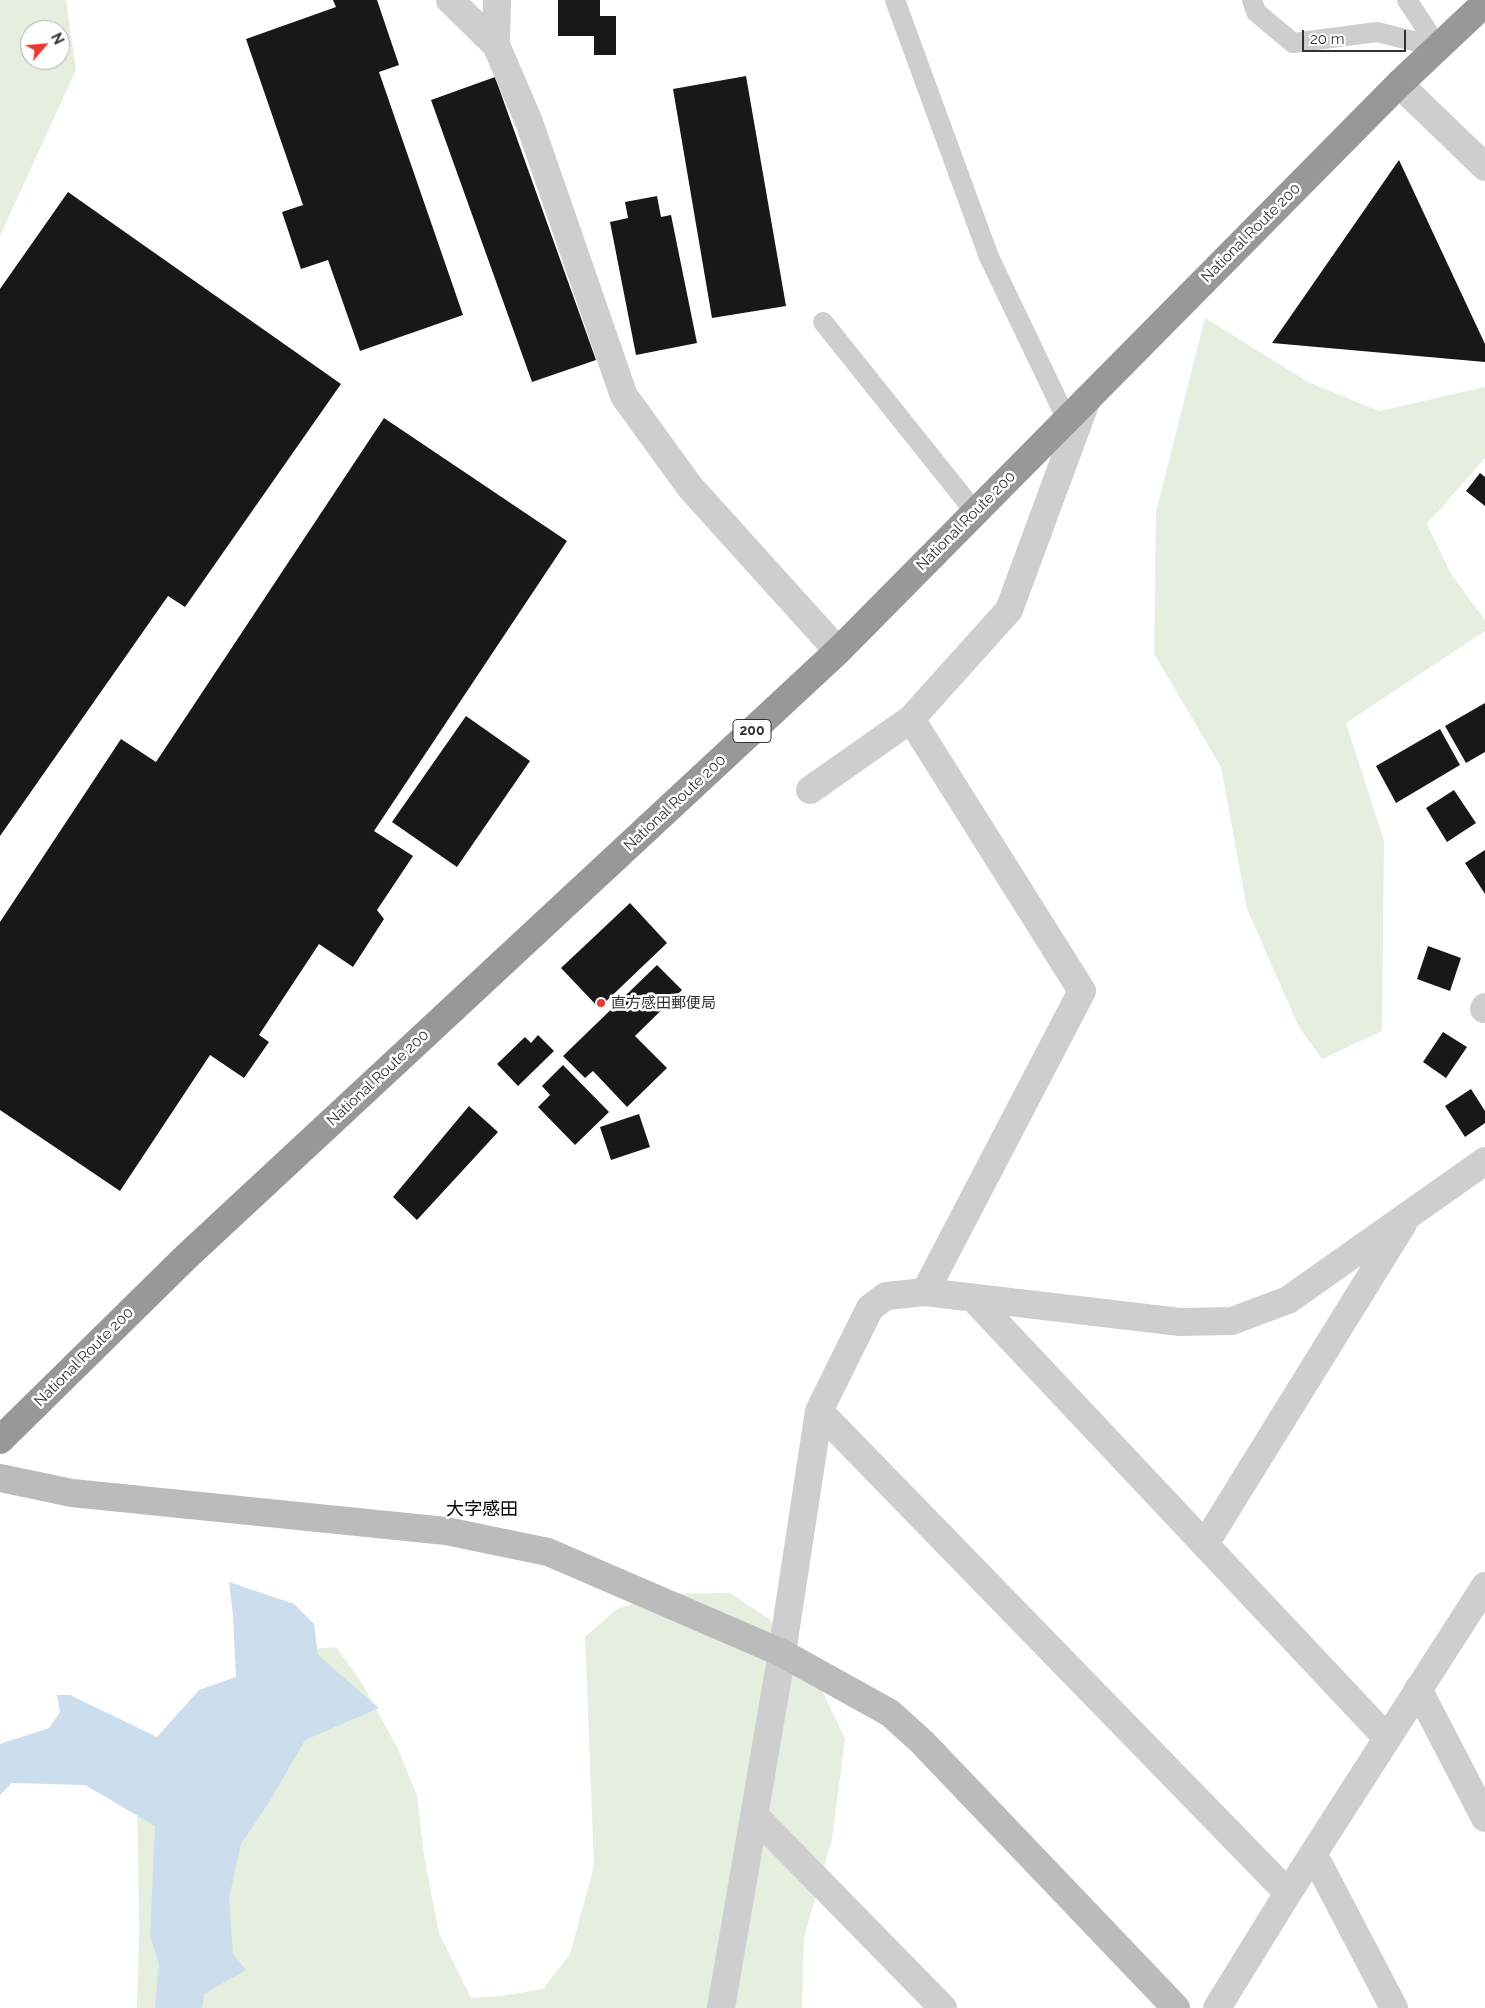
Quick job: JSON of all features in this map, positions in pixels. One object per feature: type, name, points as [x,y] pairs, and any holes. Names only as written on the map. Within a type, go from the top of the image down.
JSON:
[{"type":"highway","name":"National Route 200","points":[[0,1440],[186,1257],[838,652],[1399,84],[1485,3]]},
{"type":"street","points":[[450,0],[496,45],[529,122],[624,396],[690,487],[838,652]]},
{"type":"street","points":[[496,45],[497,0]]},
{"type":"street","points":[[1399,84],[1485,167]]},
{"type":"street","points":[[810,790],[911,719],[1009,610],[1087,399]]},
{"type":"street","points":[[911,719],[1082,991],[925,1292]]},
{"type":"street","points":[[721,2008],[782,1653],[819,1411],[870,1308],[886,1296],[925,1292],[1180,1322],[1232,1322],[1288,1300],[1485,1161]]},
{"type":"street","points":[[1205,1544],[1410,1214]]},
{"type":"street","points":[[973,1298],[1387,1738]]},
{"type":"street","points":[[819,1411],[1288,1893]]},
{"type":"street","points":[[0,1478],[72,1493],[446,1531],[548,1552],[782,1653],[890,1713],[922,1742],[1176,2008]]},
{"type":"street","points":[[1218,2008],[1288,1893],[1485,1586]]},
{"type":"street","points":[[1418,1689],[1485,1818]]},
{"type":"street","points":[[755,1816],[943,2008]]},
{"type":"street","points":[[1314,1855],[1394,2008]]},
{"type":"lane","points":[[895,0],[989,257],[1067,420]]},
{"type":"lane","points":[[1252,0],[1256,12],[1293,43],[1376,32],[1438,47]]},
{"type":"lane","points":[[1407,0],[1438,47]]},
{"type":"lane","points":[[822,322],[975,512]]},
{"type":"shaded area","points":[[0,0],[66,0],[69,20],[20,20],[20,70],[70,70],[70,28],[76,70],[0,236]]},
{"type":"shaded area","points":[[1205,318],[1308,382],[1379,411],[1485,387],[1485,458],[1427,524],[1451,574],[1485,620],[1485,631],[1346,723],[1384,841],[1382,1031],[1322,1059],[1299,1027],[1247,909],[1221,767],[1154,654],[1156,512]]},
{"type":"shaded area","points":[[730,1593],[769,1619],[819,1684],[845,1739],[832,1839],[804,1938],[802,2008],[137,2008],[139,1931],[137,1789],[195,1707],[247,1668],[280,1652],[336,1647],[362,1683],[397,1747],[417,1795],[424,1855],[439,1933],[471,1998],[501,1996],[543,1989],[570,1954],[594,1866],[585,1637],[617,1609],[664,1594]]},
{"type":"water","points":[[229,1582],[294,1604],[314,1624],[318,1655],[379,1708],[305,1740],[271,1799],[241,1844],[229,1898],[233,1954],[246,1970],[204,1994],[202,2008],[155,2008],[159,1964],[150,1936],[155,1826],[85,1785],[12,1783],[0,1795],[0,1744],[49,1728],[60,1712],[57,1695],[70,1695],[157,1737],[199,1690],[236,1677],[233,1615]]},
{"type":"building","points":[[333,0],[377,0],[399,65],[379,72],[463,315],[360,351],[328,260],[301,269],[282,212],[303,205],[246,39],[336,7]]},
{"type":"building","points":[[558,0],[600,0],[600,16],[616,16],[616,55],[594,55],[594,36],[558,36]]},
{"type":"building","points":[[746,76],[786,306],[712,318],[673,89]]},
{"type":"building","points":[[495,77],[596,360],[532,382],[431,100]]},
{"type":"building","points":[[1399,160],[1485,344],[1485,362],[1272,343]]},
{"type":"building","points":[[68,192],[341,384],[185,607],[168,596],[0,836],[0,289]]},
{"type":"building","points":[[657,196],[661,217],[671,215],[697,343],[636,355],[610,222],[628,218],[625,202]]},
{"type":"building","points":[[384,418],[567,541],[374,831],[413,856],[377,910],[384,919],[353,967],[319,944],[259,1035],[269,1042],[244,1078],[210,1055],[120,1191],[0,1110],[0,922],[121,739],[156,762]]},
{"type":"building","points":[[1480,473],[1485,477],[1485,506],[1466,491]]},
{"type":"building","points":[[1485,703],[1485,752],[1466,763],[1445,726]]},
{"type":"building","points":[[466,716],[530,761],[457,867],[392,822]]},
{"type":"building","points":[[1440,729],[1460,765],[1396,803],[1376,766]]},
{"type":"building","points":[[1454,790],[1476,823],[1447,842],[1426,808]]},
{"type":"building","points":[[1485,850],[1485,894],[1465,863]]},
{"type":"building","points":[[630,903],[667,943],[599,1008],[561,968]]},
{"type":"building","points":[[1428,946],[1461,958],[1450,991],[1417,979]]},
{"type":"building","points":[[657,965],[682,990],[635,1036],[667,1068],[627,1107],[593,1071],[585,1078],[563,1056]]},
{"type":"building","points":[[1443,1032],[1467,1047],[1446,1078],[1423,1062]]},
{"type":"building","points":[[538,1035],[554,1051],[518,1086],[497,1064],[525,1037],[531,1043]]},
{"type":"building","points":[[563,1065],[609,1112],[575,1145],[538,1107],[550,1095],[542,1086]]},
{"type":"building","points":[[1471,1089],[1485,1111],[1485,1123],[1465,1137],[1445,1106]]},
{"type":"building","points":[[469,1106],[498,1132],[417,1220],[393,1197]]},
{"type":"building","points":[[639,1114],[650,1147],[611,1160],[600,1127]]},
{"type":"place","name":"直方感田郵便局","points":[[601,1003]]},
{"type":"district","name":"大字感田","points":[[482,1510]]}]
